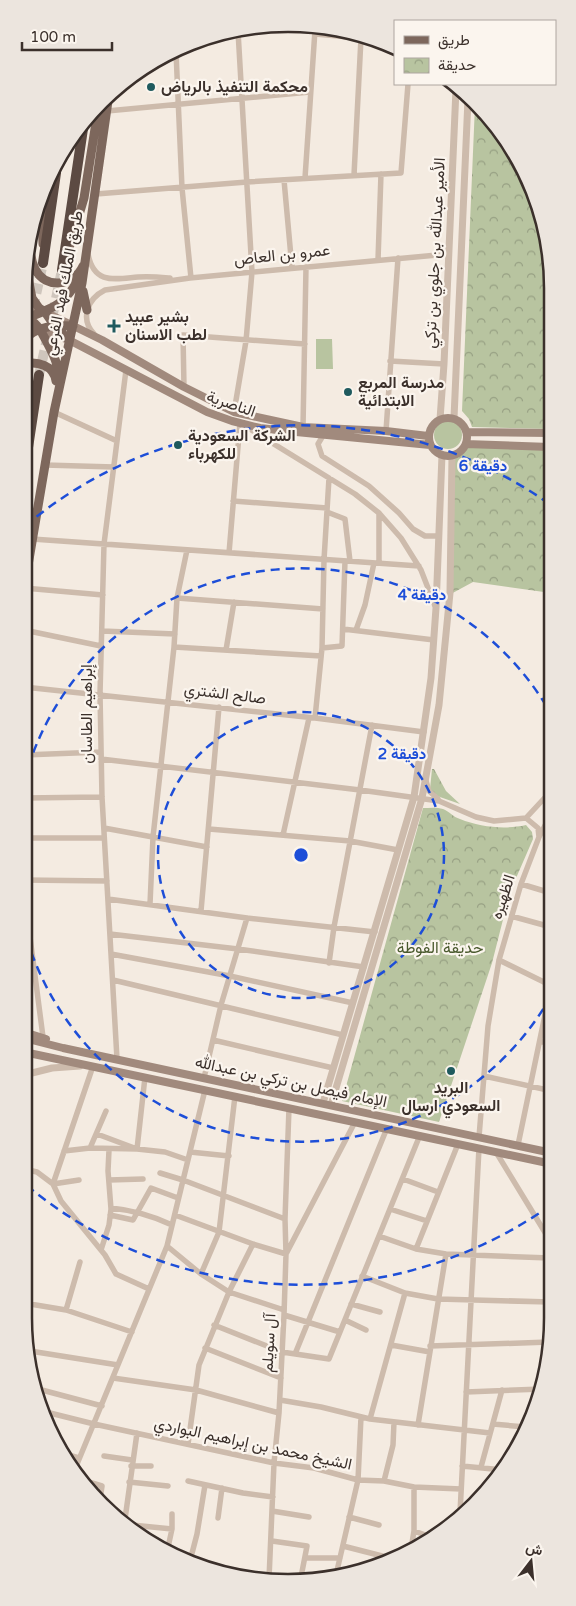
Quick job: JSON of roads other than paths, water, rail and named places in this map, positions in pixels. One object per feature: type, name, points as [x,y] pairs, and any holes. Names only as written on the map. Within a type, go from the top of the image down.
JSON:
[{"type":"highway","points":[[62,270],[82,137]]},
{"type":"highway","points":[[43,263],[54,185]]},
{"type":"highway","points":[[32,424],[40,375]]},
{"type":"main road","name":"طريق الملك فهد الفرعي","points":[[32,538],[56,405],[82,283],[96,194],[102,113]]},
{"type":"main road","points":[[62,270],[84,198],[101,114]]},
{"type":"main road","points":[[42,218],[43,263]]},
{"type":"main road","points":[[34,266],[43,278],[51,283],[67,282],[82,269],[87,250]]},
{"type":"main road","points":[[32,317],[45,312],[60,303],[71,292],[84,270]]},
{"type":"main road","points":[[82,283],[87,310]]},
{"type":"main road","points":[[32,298],[69,340]]},
{"type":"main road","points":[[32,309],[45,312]]},
{"type":"main road","name":"الناصرية","points":[[45,312],[102,340],[184,387],[234,412],[303,427],[386,431],[428,436]]},
{"type":"main road","points":[[32,324],[40,329],[55,359],[59,374],[56,405]]},
{"type":"main road","points":[[32,334],[54,325],[73,326]]},
{"type":"main road","name":"الناصرية","points":[[40,329],[69,340],[206,412],[240,423],[260,428],[430,445]]},
{"type":"main road","points":[[32,362],[43,364],[56,378],[56,405]]},
{"type":"main road","points":[[444,417],[454,418],[464,425],[467,432],[466,444],[458,453],[452,456],[442,455],[430,445],[428,436],[432,426],[440,419],[444,417]]},
{"type":"main road","points":[[467,432],[544,433]]},
{"type":"main road","points":[[466,444],[544,447]]},
{"type":"main road","points":[[32,1034],[43,1037],[63,1048]]},
{"type":"main road","name":"الإمام فيصل بن تركي بن عبدالله","points":[[32,1040],[544,1150]]},
{"type":"main road","name":"الإمام فيصل بن تركي بن عبدالله","points":[[32,1054],[544,1162]]},
{"type":"street","points":[[305,178],[315,34]]},
{"type":"street","points":[[234,412],[246,341],[252,272],[238,37]]},
{"type":"street","points":[[354,175],[361,43]]},
{"type":"street","points":[[87,250],[90,261],[96,271],[109,280],[140,277],[190,278],[182,188],[176,58]]},
{"type":"street","points":[[96,194],[305,178],[401,173],[408,85]]},
{"type":"street","points":[[104,111],[310,92]]},
{"type":"street","name":"الأمير عبدالله بن جلوي بن تركي","points":[[440,419],[456,96]]},
{"type":"street","name":"الأمير عبدالله بن جلوي بن تركي","points":[[454,418],[468,106]]},
{"type":"street","points":[[378,260],[381,174]]},
{"type":"street","points":[[284,180],[292,268]]},
{"type":"street","name":"عمرو بن العاص","points":[[87,310],[93,298],[105,290],[190,278],[448,254]]},
{"type":"street","points":[[386,431],[398,258]]},
{"type":"street","points":[[303,427],[306,267]]},
{"type":"street","points":[[87,310],[88,324],[91,331],[102,340]]},
{"type":"street","points":[[184,387],[183,335],[305,344]]},
{"type":"street","points":[[390,361],[444,364]]},
{"type":"street","name":"إبراهيم الطاسان","points":[[117,1059],[102,797],[100,694],[104,544],[126,370]]},
{"type":"street","points":[[56,405],[117,441]]},
{"type":"street","points":[[229,553],[240,423],[355,494],[379,513],[401,538],[419,566],[436,608]]},
{"type":"street","points":[[324,434],[318,444],[322,456],[369,486],[413,529],[425,536],[439,536]]},
{"type":"street","points":[[322,1103],[375,932],[414,797],[429,697],[434,640],[442,455]]},
{"type":"street","points":[[331,1105],[422,798],[438,705],[450,594],[452,456]]},
{"type":"street","points":[[45,465],[114,467]]},
{"type":"street","points":[[283,835],[312,718],[321,656],[329,478]]},
{"type":"street","points":[[233,501],[327,510],[345,519],[348,561],[342,646],[322,648]]},
{"type":"street","points":[[356,630],[377,563],[379,513]]},
{"type":"street","points":[[32,538],[419,566]]},
{"type":"street","points":[[150,904],[153,837],[160,767],[178,598],[187,550]]},
{"type":"street","points":[[32,590],[103,595]]},
{"type":"street","points":[[178,598],[323,609]]},
{"type":"street","points":[[226,650],[234,602]]},
{"type":"street","points":[[342,629],[434,640]]},
{"type":"street","points":[[102,631],[175,634]]},
{"type":"street","points":[[32,632],[101,646]]},
{"type":"street","points":[[174,647],[321,656]]},
{"type":"street","name":"صالح الشتري","points":[[32,688],[424,732]]},
{"type":"street","points":[[201,911],[219,708]]},
{"type":"street","points":[[329,963],[372,725]]},
{"type":"street","points":[[32,755],[101,752]]},
{"type":"street","points":[[101,759],[422,798],[447,804]]},
{"type":"street","points":[[427,770],[426,781],[429,791],[437,799],[476,817],[494,821],[526,818],[544,799]]},
{"type":"street","points":[[32,798],[102,797]]},
{"type":"street","points":[[526,818],[538,828],[539,837]]},
{"type":"street","name":"الظهيره","points":[[480,1137],[488,1026],[499,960],[521,884],[544,827]]},
{"type":"street","points":[[104,828],[207,847]]},
{"type":"street","points":[[209,829],[350,841],[398,850]]},
{"type":"street","points":[[32,838],[104,838]]},
{"type":"street","points":[[32,880],[107,881]]},
{"type":"street","points":[[521,884],[544,891]]},
{"type":"street","points":[[108,899],[247,918],[375,932]]},
{"type":"street","points":[[511,916],[544,925]]},
{"type":"street","points":[[204,1078],[221,1005],[247,918]]},
{"type":"street","points":[[110,934],[238,949],[364,967]]},
{"type":"street","points":[[32,952],[43,1037]]},
{"type":"street","points":[[112,954],[353,1002]]},
{"type":"street","points":[[499,960],[544,983]]},
{"type":"street","points":[[362,975],[363,981],[366,982],[369,978]]},
{"type":"street","points":[[113,980],[343,1035]]},
{"type":"street","points":[[357,990],[363,989],[364,994]]},
{"type":"street","points":[[518,1145],[544,1022]]},
{"type":"street","points":[[213,1040],[333,1068]]},
{"type":"street","points":[[540,1042],[544,1043]]},
{"type":"street","points":[[32,1073],[52,1068],[91,1065],[53,1184]]},
{"type":"street","points":[[484,1076],[544,1089]]},
{"type":"street","points":[[137,1149],[146,1077]]},
{"type":"street","points":[[77,1462],[167,1246],[205,1090]]},
{"type":"street","points":[[201,1274],[220,1232],[234,1096]]},
{"type":"street","name":"آل سويلم","points":[[269,1573],[274,1463],[280,1400],[284,1312],[289,1108]]},
{"type":"street","points":[[90,1148],[106,1111]]},
{"type":"street","points":[[175,1215],[253,1244],[286,1254],[355,1122]]},
{"type":"street","points":[[295,1354],[387,1128]]},
{"type":"street","points":[[97,1134],[137,1149]]},
{"type":"street","points":[[214,1325],[282,1352],[329,1359],[420,1135]]},
{"type":"street","points":[[416,1249],[458,1144]]},
{"type":"street","points":[[64,1151],[90,1148],[109,1150],[137,1149],[165,1152],[188,1160]]},
{"type":"street","points":[[461,1506],[479,1148]]},
{"type":"street","points":[[101,1250],[109,1225],[111,1208],[108,1171],[109,1150]]},
{"type":"street","points":[[190,1152],[229,1156]]},
{"type":"street","points":[[496,1152],[544,1227]]},
{"type":"street","points":[[32,1171],[37,1172],[53,1184],[62,1201],[101,1250],[116,1274],[149,1289]]},
{"type":"street","points":[[160,1173],[285,1219]]},
{"type":"street","points":[[109,1180],[143,1179]]},
{"type":"street","points":[[402,1179],[438,1192]]},
{"type":"street","points":[[53,1184],[79,1180]]},
{"type":"street","points":[[110,1215],[133,1220],[151,1188],[178,1198]]},
{"type":"street","points":[[111,1208],[138,1213],[172,1225]]},
{"type":"street","points":[[390,1209],[427,1221]]},
{"type":"street","points":[[378,1236],[416,1249],[446,1254],[544,1258]]},
{"type":"street","points":[[188,1444],[199,1365],[228,1292],[253,1244]]},
{"type":"street","points":[[167,1246],[201,1274],[228,1292],[284,1312],[308,1323],[340,1332]]},
{"type":"street","points":[[418,1425],[446,1254]]},
{"type":"street","points":[[66,1310],[80,1262]]},
{"type":"street","points":[[362,1276],[406,1293],[438,1299],[544,1302]]},
{"type":"street","points":[[370,1419],[406,1293]]},
{"type":"street","points":[[32,1304],[66,1310],[132,1332]]},
{"type":"street","points":[[351,1304],[380,1312]]},
{"type":"street","points":[[344,1320],[366,1330]]},
{"type":"street","points":[[391,1345],[430,1349],[469,1345],[542,1342]]},
{"type":"street","points":[[205,1348],[281,1378]]},
{"type":"street","points":[[35,1352],[118,1365]]},
{"type":"street","points":[[113,1378],[196,1390],[279,1413]]},
{"type":"street","points":[[466,1392],[533,1389]]},
{"type":"street","points":[[43,1390],[102,1406]]},
{"type":"street","points":[[481,1467],[502,1390]]},
{"type":"street","points":[[280,1400],[321,1407],[370,1419],[464,1428],[490,1433]]},
{"type":"street","name":"الشيخ محمد بن إبراهيم البواردي","points":[[51,1413],[274,1463],[314,1468],[358,1480],[461,1489]]},
{"type":"street","points":[[337,1569],[358,1480],[361,1417]]},
{"type":"street","points":[[384,1481],[393,1445],[394,1422]]},
{"type":"street","points":[[492,1424],[519,1426]]},
{"type":"street","points":[[125,1514],[137,1433]]},
{"type":"street","points":[[74,1456],[79,1458]]},
{"type":"street","points":[[104,1456],[151,1466]]},
{"type":"street","points":[[462,1466],[494,1469]]},
{"type":"street","points":[[188,1481],[273,1497]]},
{"type":"street","points":[[129,1482],[168,1486]]},
{"type":"street","points":[[94,1484],[102,1486],[101,1492]]},
{"type":"street","points":[[191,1555],[197,1534],[205,1485]]},
{"type":"street","points":[[412,1541],[414,1486]]},
{"type":"street","points":[[218,1518],[222,1488]]},
{"type":"street","points":[[272,1511],[309,1517]]},
{"type":"street","points":[[169,1544],[172,1529],[172,1514]]},
{"type":"street","points":[[349,1517],[379,1525]]},
{"type":"street","points":[[139,1526],[172,1529]]},
{"type":"street","points":[[414,1531],[423,1534]]},
{"type":"street","points":[[272,1541],[308,1546],[302,1573]]},
{"type":"street","points":[[342,1546],[381,1556]]},
{"type":"street","points":[[305,1558],[340,1558]]},
{"type":"tunnel","points":[[33,308],[43,263]]},
{"type":"tunnel","points":[[53,313],[62,270]]},
{"type":"tunnel","points":[[39,375],[48,335]]},
{"type":"place","name":"محكمة التنفيذ بالرياض","points":[[151,87]]},
{"type":"place","name":"بشير عبيد لطب الاسنان","points":[[114,326]]},
{"type":"place","name":"مدرسة المربع الابتدائية","points":[[348,392]]},
{"type":"place","name":"الشركة السعودية للكهرباء","points":[[178,445]]},
{"type":"place","name":"البريد السعودي ارسال","points":[[451,1071]]},
{"type":"park label","name":"حديقة الفوطة","points":[[440,948]]}]
